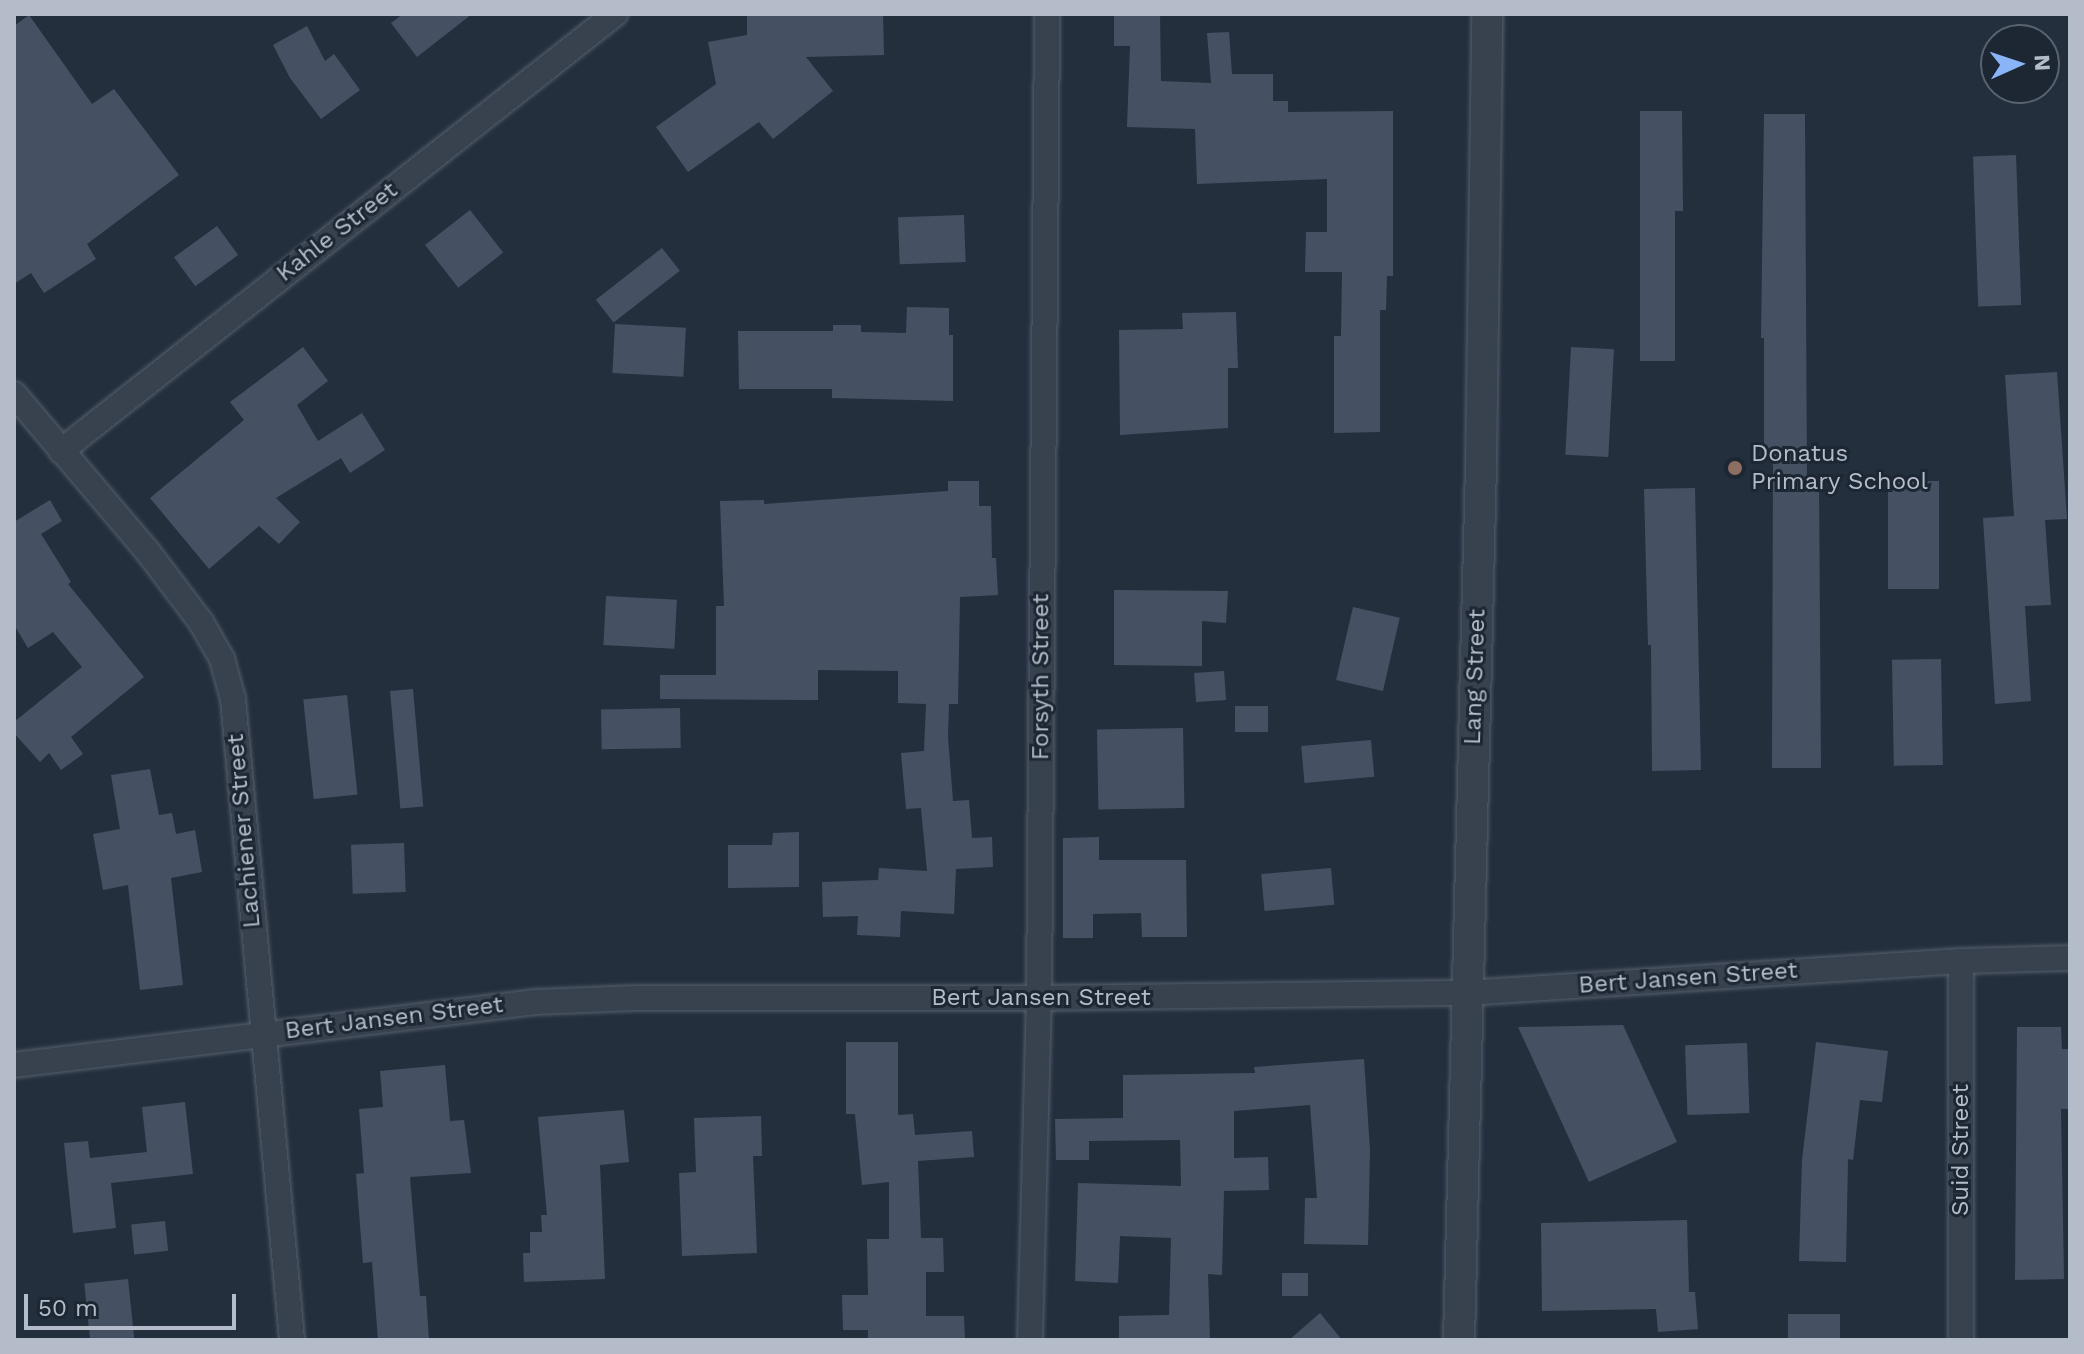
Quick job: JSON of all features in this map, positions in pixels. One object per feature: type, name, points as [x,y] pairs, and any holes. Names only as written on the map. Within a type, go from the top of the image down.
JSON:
[{"type":"street","name":"Kahle Street","points":[[61,451],[615,14]]},
{"type":"street","name":"Forsyth Street","points":[[1030,1340],[1039,998],[1047,14]]},
{"type":"street","name":"Lang Street","points":[[1459,1340],[1481,465],[1487,14]]},
{"type":"street","name":"Lachiener Street","points":[[14,394],[148,552],[201,622],[222,659],[233,699],[261,1033],[292,1340]]},
{"type":"street","name":"Bert Jansen Street","points":[[14,1065],[535,1002],[636,998],[1039,998],[1466,993],[1961,961],[2070,958]]},
{"type":"street","name":"Suid Street","points":[[1961,961],[1961,1340]]},
{"type":"building","points":[[403,14],[472,14],[417,57],[391,23]]},
{"type":"building","points":[[883,14],[884,55],[806,57],[833,91],[773,139],[759,122],[688,172],[656,127],[716,84],[708,42],[747,35],[747,16]]},
{"type":"building","points":[[1114,14],[1160,14],[1161,81],[1211,83],[1207,33],[1229,32],[1232,74],[1273,74],[1273,101],[1288,101],[1288,112],[1393,111],[1393,276],[1387,276],[1386,310],[1380,310],[1380,432],[1334,433],[1334,336],[1341,336],[1342,272],[1305,272],[1306,232],[1327,232],[1327,179],[1197,184],[1195,129],[1127,127],[1130,46],[1114,46]]},
{"type":"building","points":[[29,15],[92,104],[114,89],[179,175],[87,244],[96,259],[44,293],[31,273],[14,284],[14,26]]},
{"type":"building","points":[[307,26],[325,61],[334,54],[360,90],[321,119],[290,78],[273,45]]},
{"type":"building","points":[[1640,111],[1682,111],[1683,211],[1675,211],[1675,361],[1640,361]]},
{"type":"building","points":[[1764,114],[1805,114],[1807,482],[1819,482],[1821,768],[1772,768],[1773,458],[1764,459],[1764,338],[1761,338]]},
{"type":"building","points":[[2016,155],[2021,305],[1978,306],[1973,157]]},
{"type":"building","points":[[470,210],[503,253],[458,288],[425,245]]},
{"type":"building","points":[[964,215],[966,262],[900,264],[898,217]]},
{"type":"building","points":[[217,226],[238,255],[195,286],[174,257]]},
{"type":"building","points":[[662,248],[680,271],[614,323],[596,300]]},
{"type":"building","points":[[907,307],[949,308],[949,335],[953,335],[953,401],[832,398],[832,389],[739,389],[738,331],[833,331],[833,325],[861,325],[861,332],[906,333]]},
{"type":"building","points":[[1236,312],[1238,368],[1228,368],[1228,428],[1120,435],[1119,330],[1183,329],[1182,313]]},
{"type":"building","points":[[615,324],[686,328],[683,377],[612,373]]},
{"type":"building","points":[[303,347],[328,381],[297,405],[318,441],[362,413],[385,450],[350,473],[341,458],[276,498],[300,522],[279,544],[259,526],[209,569],[150,498],[244,420],[230,402]]},
{"type":"building","points":[[1571,347],[1614,349],[1608,457],[1565,455]]},
{"type":"building","points":[[2057,372],[2067,519],[2045,520],[2051,605],[2025,606],[2031,701],[1995,704],[1983,518],[2014,516],[2005,375]]},
{"type":"building","points":[[948,481],[979,481],[979,506],[991,506],[992,558],[996,558],[998,595],[960,597],[958,704],[949,704],[948,737],[953,801],[969,800],[972,838],[992,837],[993,867],[956,869],[954,914],[901,911],[900,937],[857,935],[858,916],[823,917],[822,882],[878,880],[879,868],[927,871],[921,808],[906,809],[901,753],[924,751],[926,704],[898,703],[898,671],[818,670],[818,700],[660,699],[660,675],[716,675],[716,606],[724,606],[720,501],[764,500],[764,504],[948,491]]},
{"type":"building","points":[[1888,481],[1939,481],[1939,589],[1888,589]]},
{"type":"building","points":[[1695,488],[1701,770],[1652,771],[1651,645],[1648,645],[1644,489]]},
{"type":"building","points":[[50,500],[62,521],[41,534],[71,582],[68,584],[144,677],[71,737],[83,754],[61,770],[49,753],[40,762],[14,733],[14,722],[82,667],[53,632],[28,648],[14,625],[14,522]]},
{"type":"building","points":[[1114,590],[1228,591],[1226,623],[1202,621],[1202,666],[1114,665]]},
{"type":"building","points":[[606,596],[677,600],[674,649],[603,645]]},
{"type":"building","points":[[1353,607],[1400,618],[1383,691],[1336,680]]},
{"type":"building","points":[[1941,659],[1943,765],[1894,766],[1892,660]]},
{"type":"building","points":[[1224,671],[1226,700],[1196,702],[1194,673]]},
{"type":"building","points":[[413,689],[423,807],[400,809],[390,691]]},
{"type":"building","points":[[347,695],[357,794],[314,799],[303,700]]},
{"type":"building","points":[[1235,706],[1268,706],[1268,732],[1235,732]]},
{"type":"building","points":[[680,708],[681,748],[602,749],[601,709]]},
{"type":"building","points":[[1183,728],[1184,808],[1098,809],[1097,730]]},
{"type":"building","points":[[1371,740],[1374,777],[1304,783],[1301,746]]},
{"type":"building","points":[[150,769],[159,815],[172,813],[176,834],[195,830],[202,872],[171,878],[183,985],[140,990],[128,885],[103,890],[93,834],[120,829],[111,775]]},
{"type":"building","points":[[799,832],[799,887],[728,888],[728,845],[772,845],[773,833]]},
{"type":"building","points":[[1099,837],[1099,860],[1186,860],[1187,937],[1142,937],[1141,913],[1093,914],[1093,938],[1063,938],[1063,838]]},
{"type":"building","points":[[404,843],[406,892],[353,894],[351,845]]},
{"type":"building","points":[[1331,868],[1334,905],[1264,911],[1261,874]]},
{"type":"building","points":[[1623,1025],[1677,1142],[1589,1182],[1518,1027]]},
{"type":"building","points":[[2017,1027],[2061,1027],[2062,1049],[2070,1049],[2070,1109],[2061,1109],[2064,1279],[2015,1280]]},
{"type":"building","points":[[846,1042],[898,1042],[898,1115],[913,1114],[915,1135],[972,1131],[974,1157],[918,1161],[921,1238],[943,1238],[944,1272],[926,1272],[926,1316],[964,1316],[965,1340],[868,1340],[868,1330],[843,1330],[842,1295],[868,1295],[867,1239],[889,1239],[889,1182],[862,1185],[855,1114],[846,1114]]},
{"type":"building","points":[[1816,1042],[1888,1051],[1882,1102],[1860,1100],[1853,1160],[1848,1159],[1846,1262],[1799,1261],[1802,1160]]},
{"type":"building","points":[[1747,1043],[1749,1113],[1687,1115],[1685,1045]]},
{"type":"building","points":[[1364,1059],[1370,1150],[1368,1245],[1304,1244],[1305,1198],[1317,1198],[1310,1105],[1234,1111],[1234,1158],[1268,1157],[1269,1190],[1224,1191],[1222,1275],[1208,1274],[1210,1340],[1119,1340],[1119,1316],[1169,1315],[1171,1238],[1120,1236],[1118,1283],[1075,1281],[1078,1183],[1181,1186],[1180,1140],[1089,1141],[1089,1160],[1056,1160],[1055,1119],[1123,1118],[1123,1075],[1255,1073],[1254,1067]]},
{"type":"building","points":[[445,1065],[450,1121],[464,1120],[471,1173],[410,1177],[420,1296],[426,1296],[429,1340],[378,1340],[372,1262],[363,1263],[356,1174],[364,1173],[359,1109],[383,1107],[380,1071]]},
{"type":"building","points":[[185,1102],[193,1174],[111,1183],[116,1228],[73,1233],[64,1143],[88,1141],[90,1158],[147,1152],[142,1107]]},
{"type":"building","points":[[624,1110],[629,1162],[600,1165],[605,1279],[524,1282],[523,1253],[530,1253],[530,1232],[542,1232],[541,1215],[547,1215],[538,1117]]},
{"type":"building","points":[[761,1116],[762,1156],[753,1156],[757,1253],[682,1256],[679,1173],[696,1172],[694,1118]]},
{"type":"building","points":[[1687,1220],[1689,1292],[1695,1292],[1698,1329],[1658,1332],[1656,1309],[1542,1311],[1541,1223]]},
{"type":"building","points":[[165,1221],[168,1251],[134,1254],[131,1225]]},
{"type":"building","points":[[1282,1273],[1308,1273],[1308,1296],[1282,1296]]},
{"type":"building","points":[[128,1279],[134,1340],[90,1340],[84,1284]]},
{"type":"building","points":[[1320,1313],[1342,1340],[1289,1340]]},
{"type":"building","points":[[1788,1314],[1840,1314],[1840,1340],[1788,1340]]},
{"type":"place","name":"Donatus Primary School","points":[[1735,468]]}]
